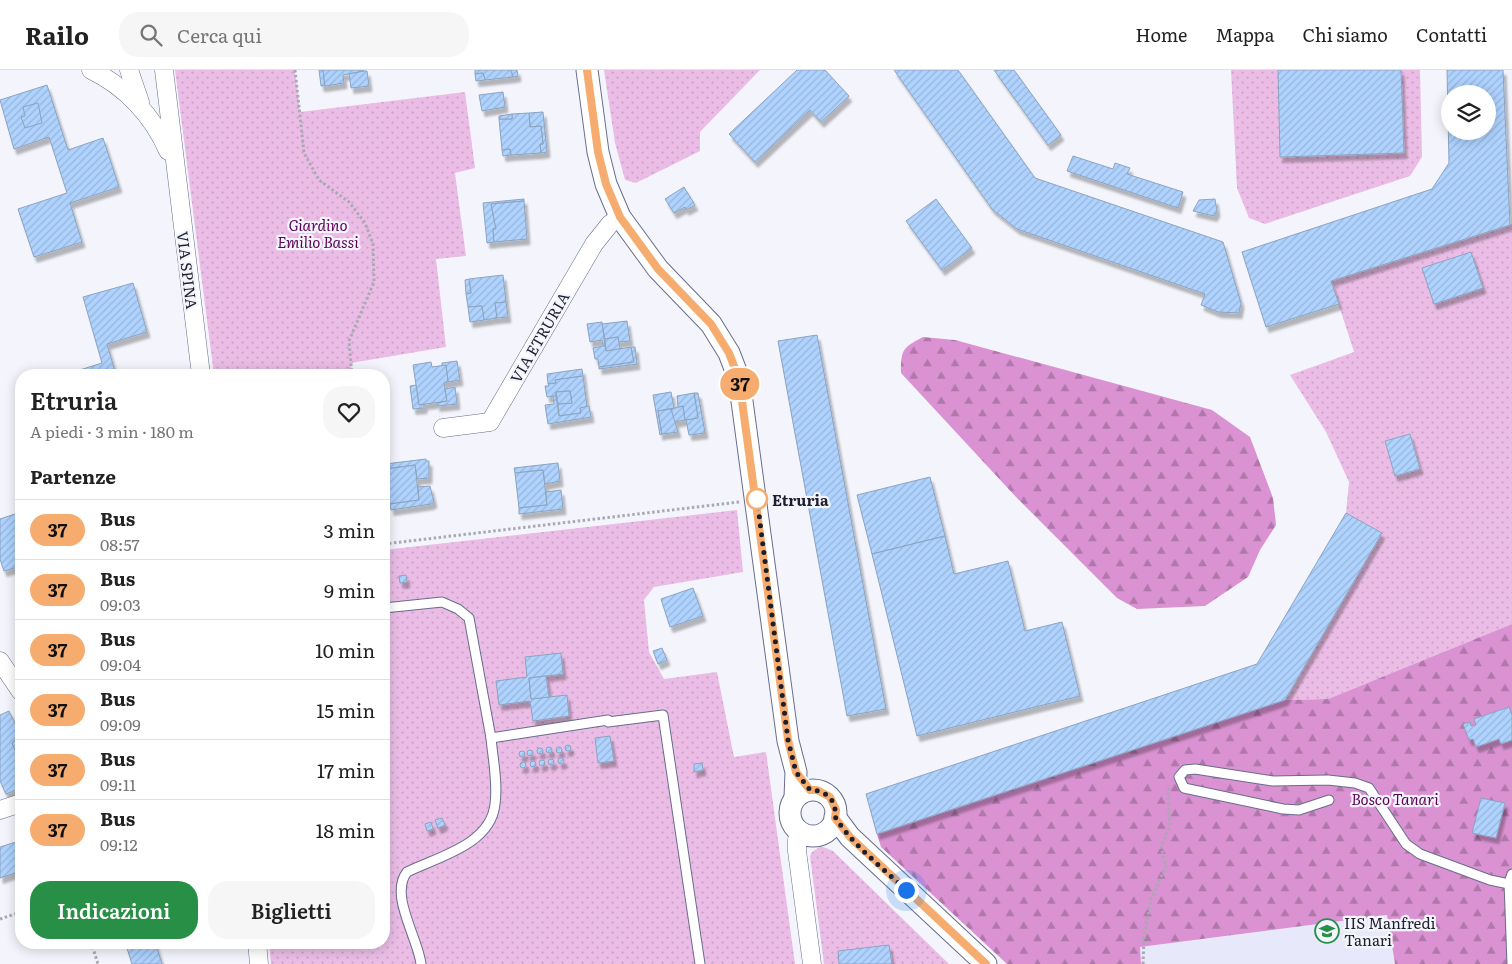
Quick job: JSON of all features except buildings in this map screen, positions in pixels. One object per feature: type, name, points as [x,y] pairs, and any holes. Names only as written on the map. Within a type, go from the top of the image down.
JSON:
[{"type":"street","name":"VIA SPINA","points":[[91,70],[108,78],[143,110],[157,129],[174,166]]},
{"type":"street","name":"VIA SPINA","points":[[129,70],[143,110]]},
{"type":"street","name":"VIA SPINA","points":[[164,70],[174,166],[200,369]]},
{"type":"street","points":[[587,70],[598,152],[606,184],[620,217],[658,269],[711,324],[729,353],[739,379],[788,740],[802,794]]},
{"type":"street","name":"VIA ETRURIA","points":[[443,428],[490,422],[594,244],[610,224],[620,217]]},
{"type":"street","points":[[0,660],[15,683]]},
{"type":"street","points":[[817,790],[830,797],[836,810],[831,824],[814,836],[800,832],[791,820],[790,812],[802,794],[817,790]]},
{"type":"street","points":[[0,810],[15,804]]},
{"type":"street","points":[[831,824],[850,837],[986,964]]},
{"type":"street","points":[[800,832],[797,840],[797,851],[812,964]]},
{"type":"street","points":[[258,949],[259,964]]},
{"type":"lane","points":[[390,607],[442,602],[458,609],[469,618],[491,738],[496,805],[492,817],[479,835],[468,844],[407,872],[401,880],[401,894],[405,913],[421,964]]},
{"type":"lane","points":[[491,738],[663,715],[700,964]]},
{"type":"lane","points":[[1329,800],[1299,810],[1271,807],[1184,788],[1179,777],[1185,770],[1195,769],[1272,781],[1328,780],[1356,783],[1369,788],[1406,844],[1420,854],[1490,880],[1509,884]]},
{"type":"lane","points":[[1512,874],[1509,884],[1512,964]]},
{"type":"path","points":[[296,70],[304,153],[319,180],[349,202],[365,223],[372,244],[374,282],[348,340],[351,369]]},
{"type":"path","points":[[390,543],[740,502]]},
{"type":"path","points":[[1142,964],[1145,958],[1144,936],[1151,899],[1166,866],[1162,847],[1170,825],[1168,795],[1170,780],[1172,776],[1179,777]]},
{"type":"path","points":[[0,919],[15,914]]},
{"type":"path","points":[[93,949],[98,964]]},
{"type":"shaded area","name":"IIS Manfredi Tanari","points":[[1388,915],[1395,964],[1141,964],[1140,947]]},
{"type":"green space","name":"Giardino Emilio Bassi","points":[[175,70],[295,70],[300,112],[465,92],[475,168],[455,173],[466,256],[436,259],[446,347],[351,363],[352,369],[213,369]]},
{"type":"green space","points":[[604,70],[760,70],[700,132],[700,151],[636,183],[625,180],[615,143]]},
{"type":"green space","points":[[1231,70],[1278,70],[1281,157],[1404,153],[1401,70],[1420,70],[1422,157],[1410,176],[1265,224],[1249,218],[1237,188]]},
{"type":"green space","points":[[1512,224],[1512,624],[1328,699],[1285,700],[1382,533],[1346,513],[1349,482],[1326,432],[1290,375],[1354,352],[1331,281]],"holes":[[[1471,252],[1483,288],[1434,304],[1422,268]],[[1410,434],[1420,469],[1395,476],[1385,441]]]},
{"type":"green space","points":[[923,337],[955,340],[1212,410],[1250,437],[1273,498],[1276,525],[1260,550],[1248,577],[1205,606],[1137,609],[1117,598],[1016,497],[901,373],[901,359],[904,350]]},
{"type":"green space","points":[[737,510],[743,572],[654,587],[644,600],[649,652],[664,679],[717,672],[734,757],[766,752],[795,964],[271,964],[270,949],[390,949],[390,549]]},
{"type":"green space","name":"Bosco Tanari","points":[[1512,624],[1512,964],[1395,964],[1387,915],[1140,947],[1141,964],[1007,964],[881,847],[877,834],[1285,700],[1328,699]]},
{"type":"green space","points":[[821,846],[833,851],[949,964],[824,964],[810,856],[812,852]]},
{"type":"bus line","name":"37","points":[[587,70],[598,152],[606,184],[620,217],[636,242],[658,269],[711,324],[729,353],[739,379],[788,740],[796,772],[810,790],[817,790],[830,797],[836,810],[835,818],[850,837],[986,964]]},
{"type":"place","name":"Etruria","points":[[757,499]]},
{"type":"place","name":"IIS Manfredi Tanari","points":[[1327,931]]},
{"type":"route","points":[[757,499],[788,740],[796,772],[810,790],[817,790],[830,797],[836,810],[835,818],[850,837],[906,890]]}]
